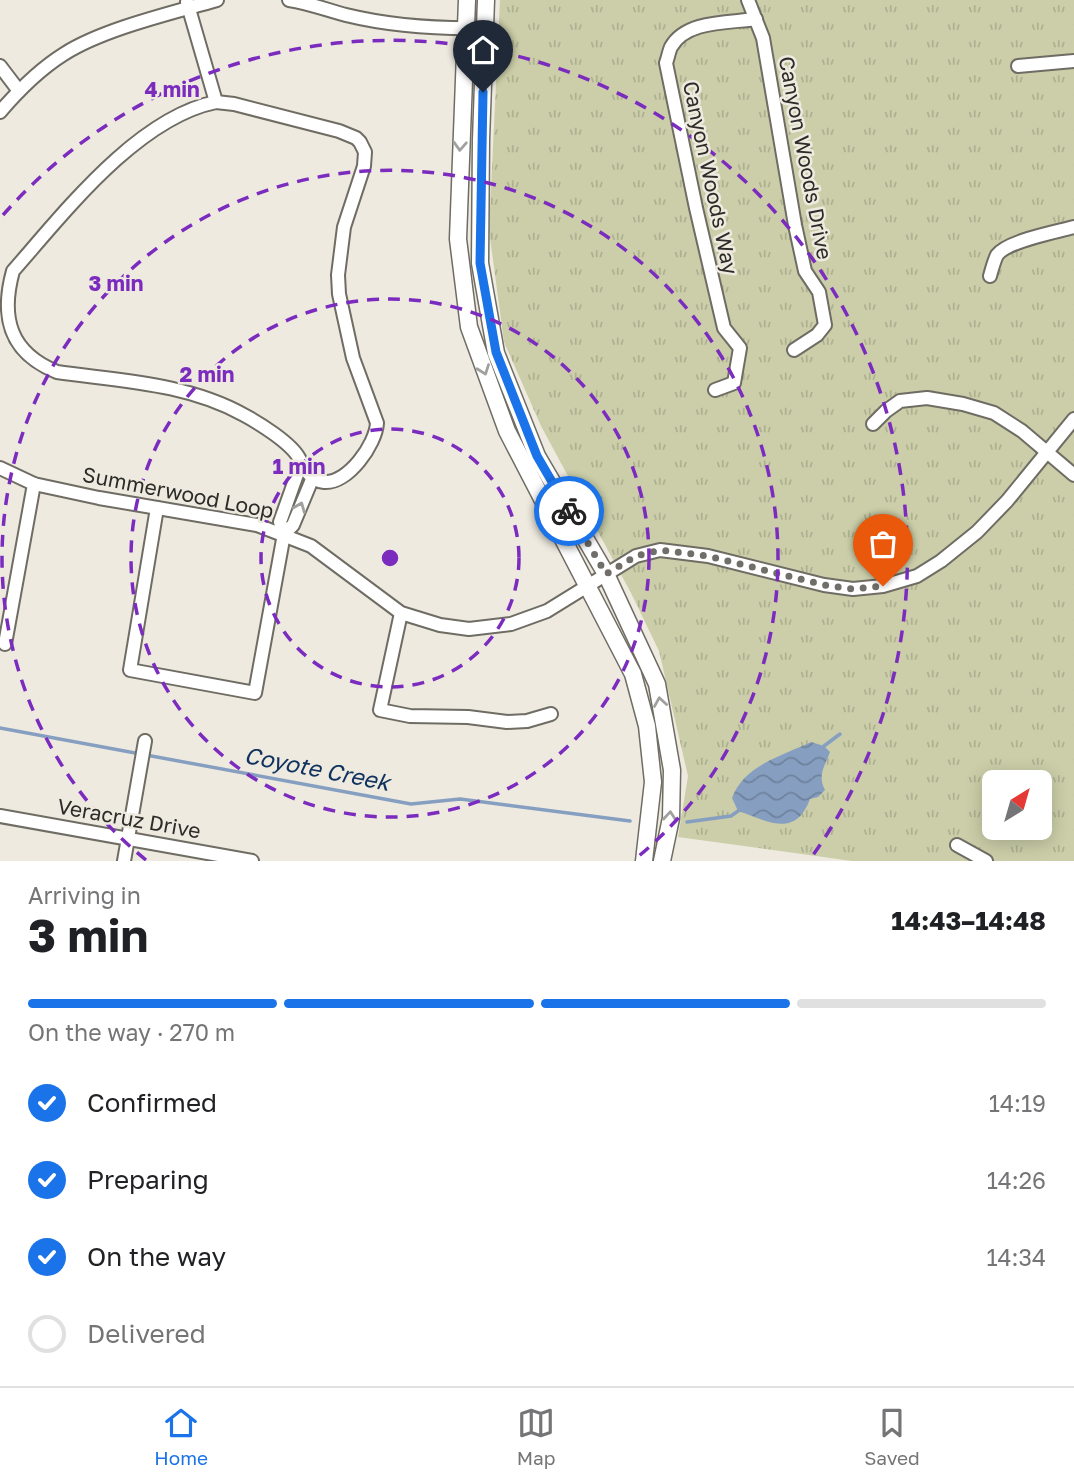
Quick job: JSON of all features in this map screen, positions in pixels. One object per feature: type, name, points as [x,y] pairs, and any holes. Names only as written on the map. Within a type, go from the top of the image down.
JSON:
[{"type":"main road","points":[[467,0],[458,239],[469,327],[507,431],[633,674],[647,726],[653,782],[644,861]]},
{"type":"main road","points":[[486,0],[480,263],[496,352],[537,456],[606,574],[657,684],[672,770],[670,818],[662,861]]},
{"type":"street","points":[[0,112],[19,91],[62,54],[87,41],[188,4],[217,0]]},
{"type":"street","points":[[289,0],[398,25],[485,28]]},
{"type":"street","name":"Canyon Woods Drive","points":[[748,0],[763,38],[805,271],[819,292],[825,325],[817,335],[794,350]]},
{"type":"street","points":[[188,4],[216,103]]},
{"type":"street","name":"Canyon Woods Way","points":[[715,390],[734,383],[740,348],[724,328],[666,64],[671,47],[681,35],[697,27],[756,19]]},
{"type":"street","points":[[1018,66],[1074,61]]},
{"type":"street","points":[[0,66],[19,91]]},
{"type":"street","points":[[157,508],[130,670],[255,693],[284,534],[280,522],[300,466],[299,458],[271,432],[243,414],[191,393],[149,384],[57,372],[41,366],[12,338],[3,306],[5,289],[13,271],[116,157],[196,106],[234,104],[350,135],[360,142],[365,152],[364,166],[344,227],[338,285],[345,328],[377,423],[377,432],[374,441],[349,472],[330,482],[313,477],[300,466]]},
{"type":"street","points":[[990,276],[996,256],[1015,242],[1074,227]]},
{"type":"street","points":[[873,424],[900,401],[927,398],[963,404],[994,413],[1021,431],[1074,475]]},
{"type":"street","name":"Summerwood Loop","points":[[0,468],[34,484],[257,525],[284,534],[310,546],[401,613],[440,625],[469,629],[511,624],[547,611],[636,556],[660,550],[708,556],[824,585],[853,589],[883,586],[917,576],[977,532],[1074,419]]},
{"type":"street","points":[[284,534],[293,525],[313,477]]},
{"type":"street","points":[[5,644],[34,484]]},
{"type":"street","points":[[401,613],[380,710],[410,716],[468,717],[507,722],[527,721],[551,714]]},
{"type":"street","points":[[124,861],[145,741]]},
{"type":"street","name":"Veracruz Drive","points":[[0,816],[252,861]]},
{"type":"street","points":[[957,845],[986,861]]},
{"type":"green space","points":[[500,0],[1074,0],[1074,861],[852,861],[678,837],[688,776],[659,651],[631,593],[541,426],[504,342],[489,230]]},
{"type":"water","points":[[811,742],[824,746],[830,752],[822,775],[825,790],[818,797],[810,799],[797,819],[780,824],[738,811],[732,798],[745,777],[765,763]]},
{"type":"waterway","name":"Coyote Creek","points":[[0,728],[411,804],[460,799],[630,821]]},
{"type":"waterway","name":"Coyote Creek","points":[[824,746],[840,734]]},
{"type":"waterway","name":"Coyote Creek","points":[[687,822],[731,816],[738,811]]},
{"type":"way so far","points":[[569,511],[606,574],[636,556],[660,550],[708,556],[824,585],[853,589],[883,586]]},
{"type":"route","points":[[483,92],[480,263],[496,352],[537,456],[569,511]]}]
